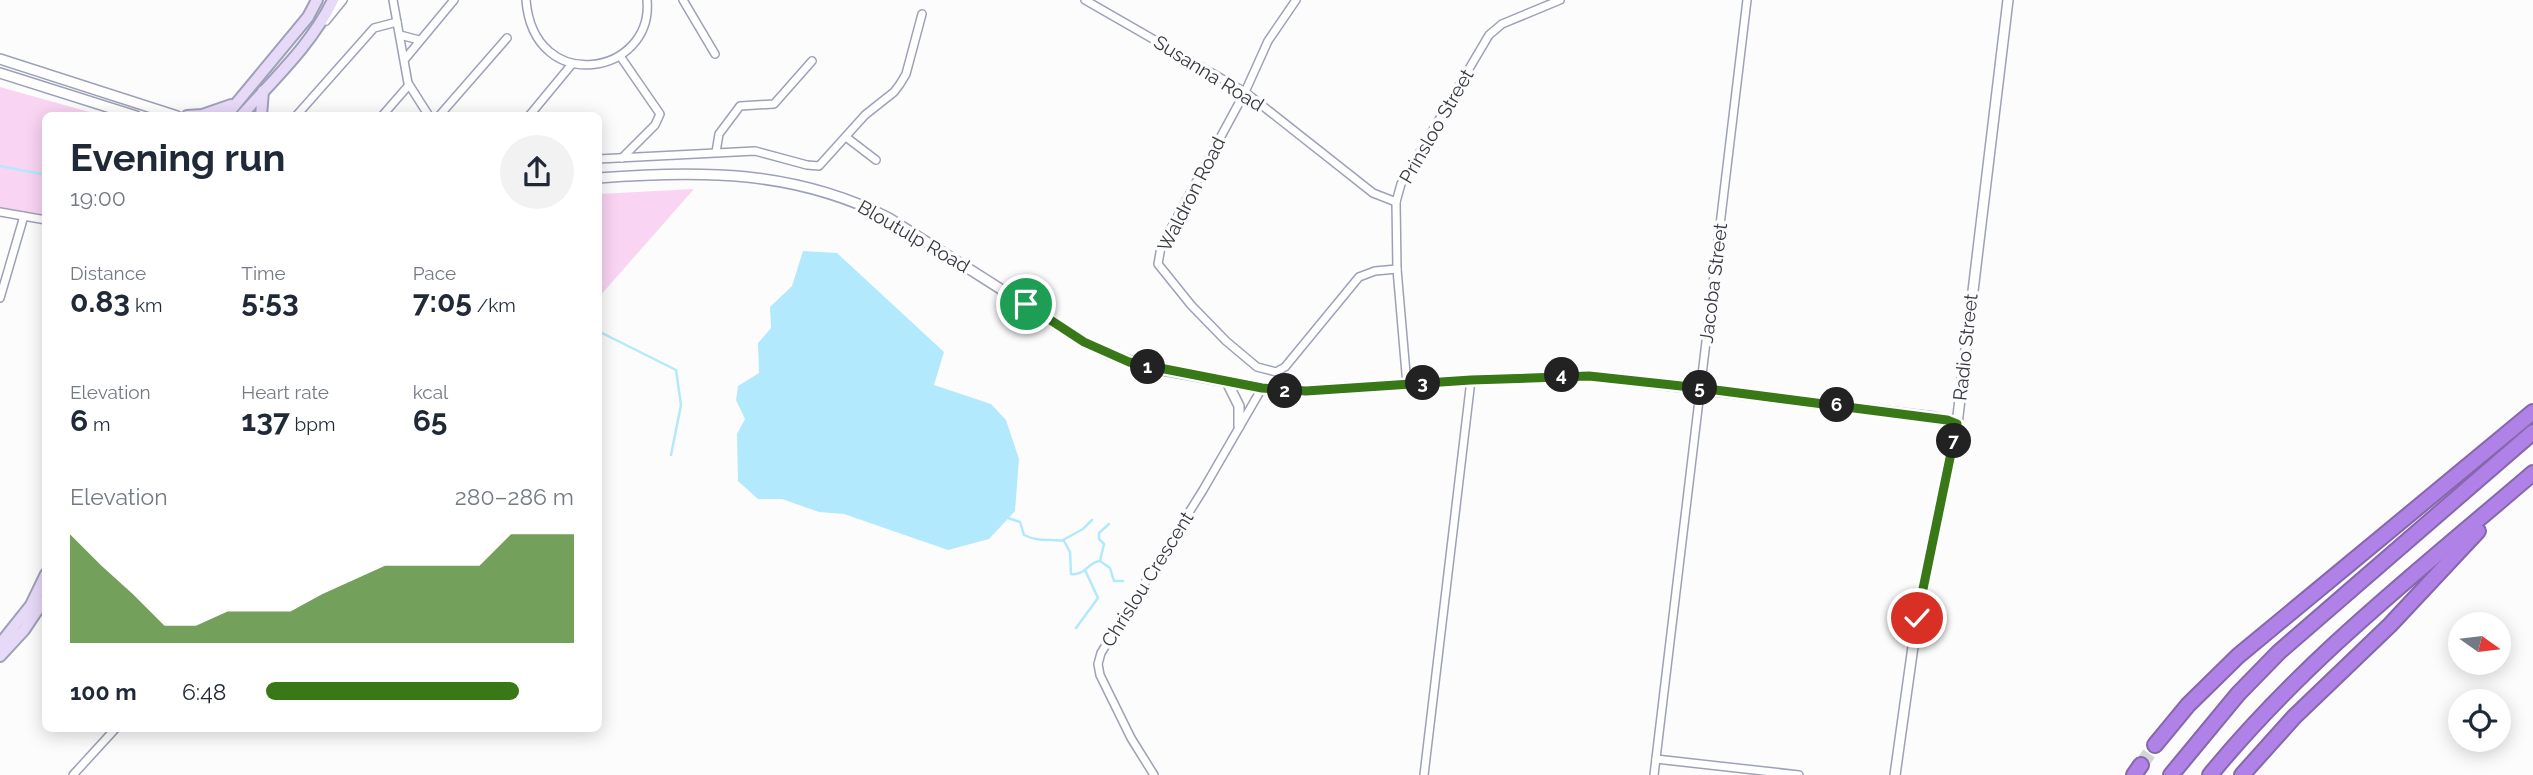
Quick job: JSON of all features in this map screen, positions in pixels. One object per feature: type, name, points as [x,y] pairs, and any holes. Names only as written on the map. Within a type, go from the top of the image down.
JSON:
[{"type":"highway","points":[[2155,745],[2188,705],[2238,656],[2533,412]]},
{"type":"highway","points":[[2171,775],[2238,694],[2279,653],[2533,432]]},
{"type":"highway","points":[[2210,775],[2249,728],[2313,663],[2533,473]]},
{"type":"highway","points":[[2242,775],[2294,717],[2399,615],[2479,530],[2500,502]]},
{"type":"main road","points":[[230,112],[308,17],[317,0]]},
{"type":"main road","points":[[245,112],[287,65],[319,24],[333,0]]},
{"type":"main road","points":[[261,112],[263,91]]},
{"type":"main road","points":[[213,112],[224,109],[244,96]]},
{"type":"main road","points":[[0,644],[30,605],[42,582]]},
{"type":"main road","points":[[0,656],[42,603]]},
{"type":"street","points":[[287,65],[343,0]]},
{"type":"street","points":[[393,0],[409,85],[426,112]]},
{"type":"street","points":[[405,59],[454,0]]},
{"type":"street","points":[[526,0],[528,22],[538,40],[553,55],[572,64],[589,65],[605,63],[620,56],[635,42],[645,24],[647,0]]},
{"type":"street","points":[[683,0],[715,54]]},
{"type":"street","name":"Susanna Road","points":[[1084,0],[1245,92],[1373,193],[1396,202]]},
{"type":"street","name":"Waldron Road","points":[[1296,0],[1268,41],[1245,92],[1161,247],[1157,260],[1164,273],[1212,328],[1257,367],[1271,372],[1281,370],[1359,276],[1397,269]]},
{"type":"street","name":"Prinsloo Street","points":[[1407,385],[1397,269],[1396,202],[1404,180],[1489,35],[1502,24],[1560,0]]},
{"type":"street","name":"Jacoba Street","points":[[1654,775],[1747,0]]},
{"type":"street","name":"Radio Street","points":[[1895,775],[1917,618],[1957,424],[2008,0]]},
{"type":"street","points":[[602,159],[755,151],[814,166],[823,163],[865,115],[894,92],[906,74],[922,14]]},
{"type":"street","points":[[300,112],[374,28],[397,22]]},
{"type":"street","points":[[400,35],[419,40]]},
{"type":"street","points":[[442,112],[507,38]]},
{"type":"street","points":[[620,56],[660,114],[655,125],[622,158]]},
{"type":"street","points":[[0,59],[165,112]]},
{"type":"street","points":[[716,152],[719,134],[740,106],[774,104],[812,61]]},
{"type":"street","points":[[532,112],[572,64]]},
{"type":"street","points":[[0,73],[123,112]]},
{"type":"street","points":[[386,112],[409,85]]},
{"type":"street","points":[[846,137],[876,160]]},
{"type":"street","name":"Bloutulp Road","points":[[602,178],[726,174],[791,182],[815,188],[851,200],[889,218],[1108,354],[1157,369],[1227,382],[1296,391],[1589,376],[1934,417],[1957,424]]},
{"type":"street","points":[[0,212],[42,219]]},
{"type":"street","points":[[0,299],[24,216]]},
{"type":"street","points":[[1423,775],[1471,380]]},
{"type":"street","points":[[1227,382],[1239,406],[1239,426]]},
{"type":"street","name":"Chrislou Crescent","points":[[1154,775],[1100,676],[1098,664],[1101,653],[1262,388]]},
{"type":"street","points":[[73,775],[112,732]]},
{"type":"street","points":[[1656,759],[1798,775]]},
{"type":"shaded area","points":[[0,87],[89,112],[42,112],[42,214],[0,207]]},
{"type":"shaded area","points":[[694,189],[602,294],[602,194]]},
{"type":"water","points":[[803,251],[837,253],[944,352],[934,385],[991,404],[1006,420],[1019,459],[1015,511],[989,539],[948,550],[844,514],[819,512],[782,499],[758,499],[738,481],[737,434],[745,419],[736,400],[738,386],[759,373],[758,343],[771,328],[770,307],[792,286]]},
{"type":"waterway","points":[[0,166],[42,174]]},
{"type":"waterway","points":[[602,333],[676,370],[681,405],[671,455]]},
{"type":"waterway","points":[[1008,518],[1020,522],[1024,535],[1064,541],[1070,552],[1071,574],[1080,573],[1100,561],[1110,568],[1114,581],[1123,581]]},
{"type":"waterway","points":[[1063,540],[1083,529],[1092,520]]},
{"type":"waterway","points":[[1100,561],[1104,544],[1099,539],[1099,533],[1109,524]]},
{"type":"waterway","points":[[1076,628],[1098,598],[1085,570]]},
{"type":"tunnel","points":[[2141,765],[2155,745]]},
{"type":"route","points":[[1026,304],[1084,342],[1129,362],[1285,391],[1568,375],[1619,378],[1947,420],[1957,424],[1917,618]]}]
